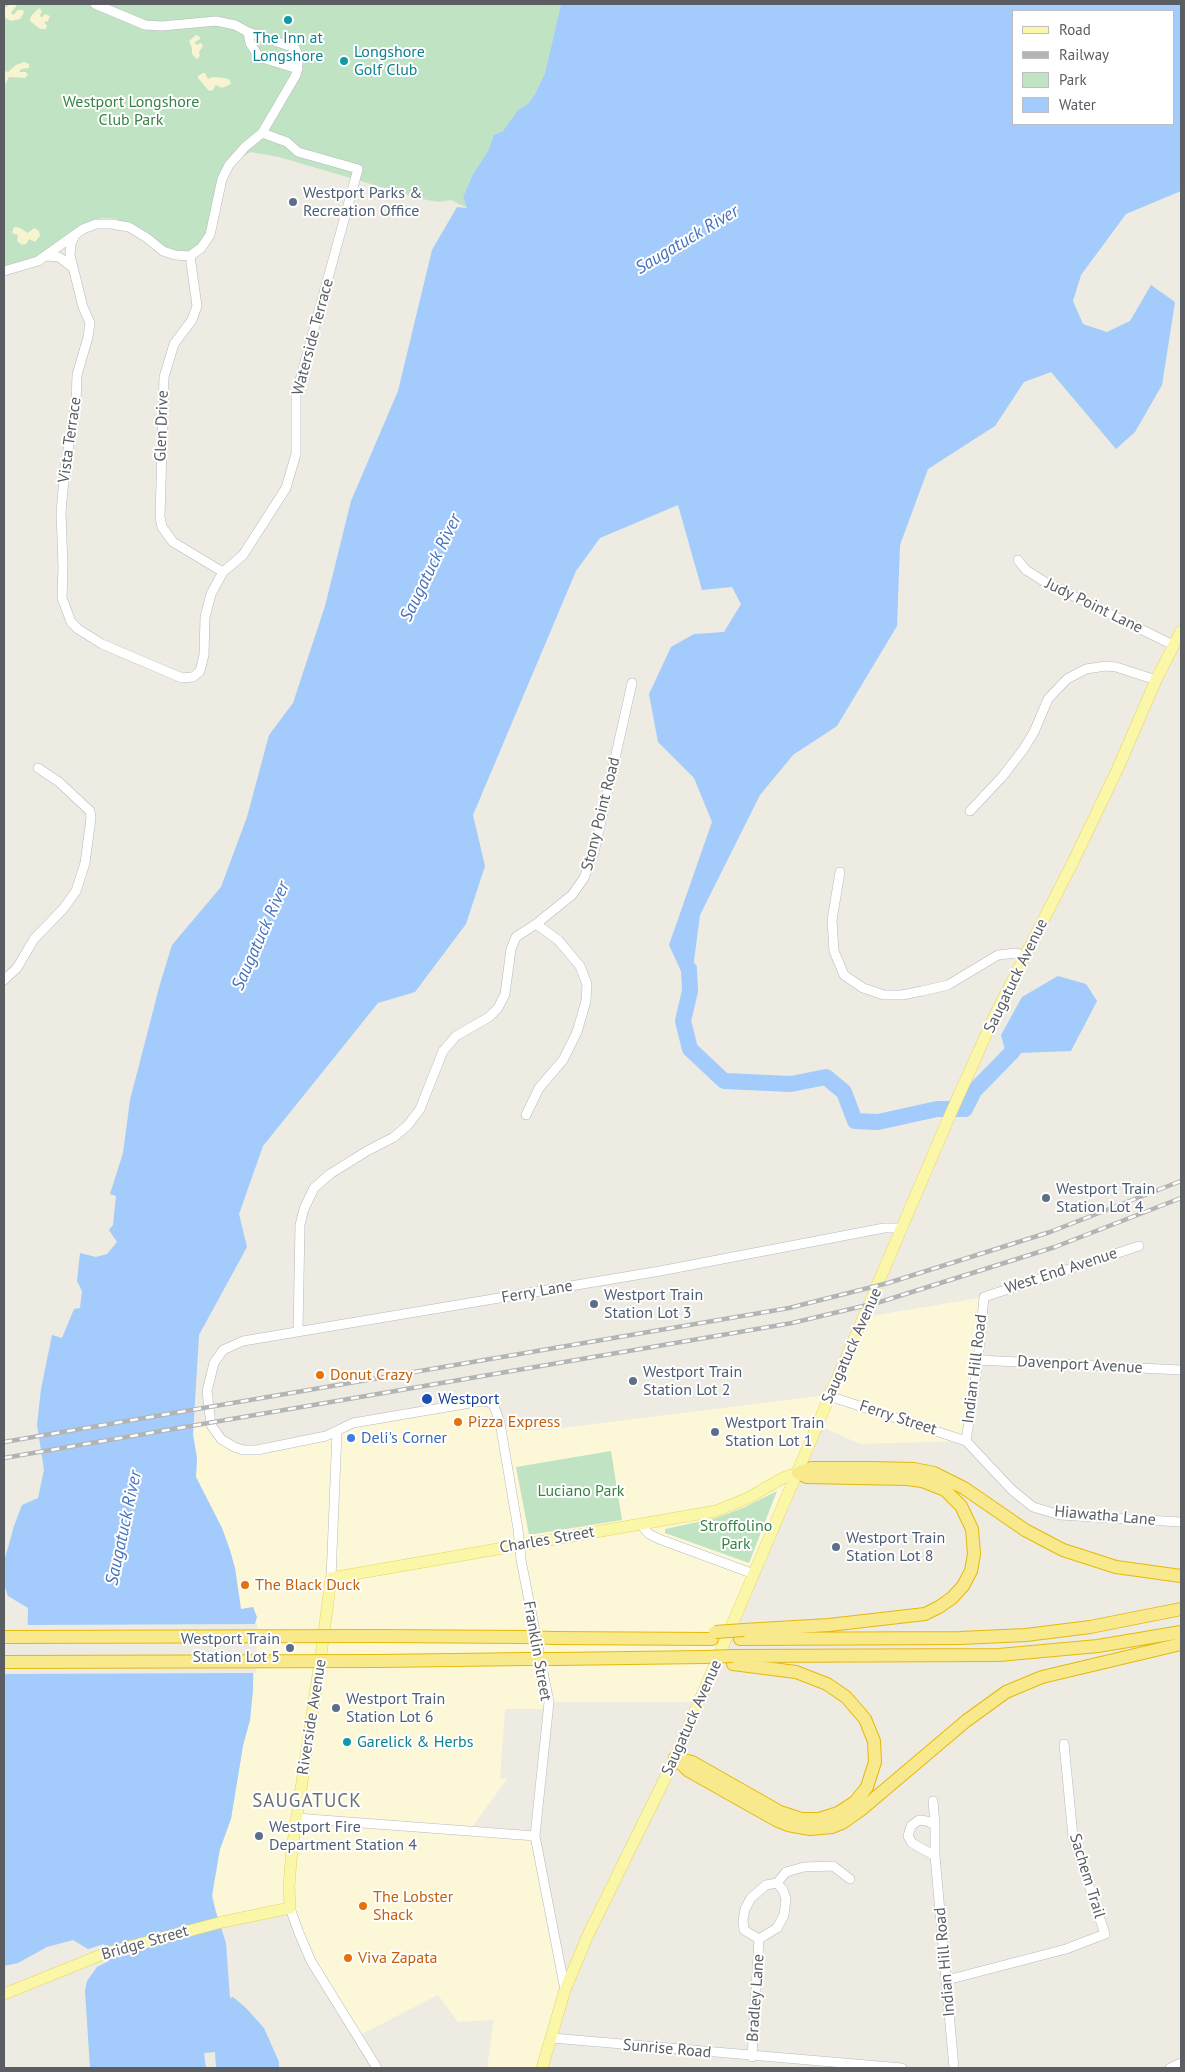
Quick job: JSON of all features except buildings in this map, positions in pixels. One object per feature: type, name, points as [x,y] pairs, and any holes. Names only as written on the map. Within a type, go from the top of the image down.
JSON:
[{"type":"highway","points":[[798,1473],[811,1468],[856,1468],[914,1469],[934,1473],[959,1485],[1019,1527],[1063,1550],[1122,1569],[1181,1576]]},
{"type":"highway","points":[[742,1634],[925,1614],[952,1598],[963,1586],[971,1571],[974,1554],[972,1529],[961,1506],[945,1490],[922,1481],[907,1479],[807,1477],[798,1473]]},
{"type":"highway","points":[[4,1637],[378,1636],[651,1638],[742,1634],[952,1638],[1026,1635],[1090,1627],[1181,1609]]},
{"type":"highway","points":[[4,1662],[378,1661],[657,1657],[731,1660],[942,1656],[1016,1654],[1098,1646],[1181,1632]]},
{"type":"highway","points":[[675,1758],[689,1771],[776,1820],[799,1828],[820,1829],[842,1823],[862,1809],[982,1709],[1011,1689],[1042,1677],[1181,1644]]},
{"type":"highway","points":[[675,1758],[689,1761],[780,1812],[801,1819],[820,1819],[838,1813],[855,1802],[867,1787],[876,1762],[874,1741],[865,1719],[846,1697],[827,1684],[796,1672],[731,1660]]},
{"type":"main road","name":"Saugatuck Avenue","points":[[542,2068],[565,1990],[609,1890],[675,1758],[798,1473],[829,1396],[863,1322],[950,1114],[1024,955],[1073,862],[1118,768],[1156,680],[1181,631]]},
{"type":"main road","name":"Charles Street","points":[[331,1578],[716,1511],[748,1498],[783,1478],[798,1473]]},
{"type":"main road","name":"Riverside Avenue","points":[[290,1908],[289,1874],[331,1578]]},
{"type":"main road","name":"Bridge Street","points":[[4,1994],[106,1953],[222,1922],[290,1908]]},
{"type":"street","points":[[4,271],[38,261],[83,229],[96,224],[129,227],[163,251],[175,255],[190,256],[201,248],[210,236],[222,179],[229,165],[262,134],[298,69],[299,58],[295,48],[248,32],[235,25],[216,20],[162,26],[145,25],[95,4]]},
{"type":"street","points":[[248,32],[250,42],[259,57],[298,69]]},
{"type":"street","name":"Waterside Terrace","points":[[67,614],[78,629],[102,644],[182,678],[193,676],[200,671],[204,656],[205,617],[211,594],[223,572],[243,555],[286,488],[296,454],[296,395],[358,169],[298,152],[287,142],[262,134]]},
{"type":"street","name":"Vista Terrace","points":[[67,614],[62,598],[61,512],[65,468],[76,403],[77,375],[90,323],[83,306],[70,255],[74,237]]},
{"type":"street","points":[[46,256],[59,257],[68,262],[74,270]]},
{"type":"street","name":"Glen Drive","points":[[190,256],[197,306],[192,320],[174,344],[164,377],[160,517],[162,528],[173,542],[223,572]]},
{"type":"street","name":"Judy Point Lane","points":[[1018,560],[1026,570],[1045,582],[1173,645]]},
{"type":"street","points":[[970,811],[1002,777],[1023,750],[1034,732],[1048,699],[1067,679],[1086,669],[1106,666],[1116,667],[1156,680]]},
{"type":"street","name":"Stony Point Road","points":[[298,1332],[300,1225],[304,1209],[314,1188],[330,1174],[394,1137],[408,1125],[420,1109],[443,1050],[456,1036],[488,1017],[498,1008],[505,994],[511,949],[516,937],[536,924],[572,895],[584,878],[594,852],[632,683]]},
{"type":"street","points":[[4,980],[17,968],[34,939],[63,909],[76,891],[85,863],[91,818],[90,811],[59,782],[38,768]]},
{"type":"street","points":[[840,872],[832,920],[834,951],[844,975],[863,988],[884,995],[917,992],[948,985],[998,955],[1016,953],[1024,955]]},
{"type":"street","points":[[526,1115],[540,1088],[562,1060],[577,1032],[586,1001],[587,984],[580,966],[558,940],[536,924]]},
{"type":"street","name":"Ferry Lane","points":[[492,1403],[482,1401],[352,1423],[337,1432],[320,1437],[257,1450],[238,1449],[222,1439],[213,1428],[208,1396],[211,1369],[216,1358],[227,1347],[243,1341],[660,1271],[884,1228],[902,1228]]},
{"type":"street","name":"West End Avenue","points":[[984,1297],[1139,1246]]},
{"type":"street","name":"Indian Hill Road","points":[[966,1441],[978,1360],[984,1297]]},
{"type":"street","name":"Davenport Avenue","points":[[978,1360],[1181,1370]]},
{"type":"street","name":"Ferry Street","points":[[829,1396],[966,1441]]},
{"type":"street","name":"Franklin Street","points":[[492,1403],[499,1417],[524,1579],[548,1702],[535,1836],[565,1990]]},
{"type":"street","name":"Riverside Avenue","points":[[331,1578],[337,1432]]},
{"type":"street","name":"Hiawatha Lane","points":[[966,1441],[1012,1490],[1032,1507],[1060,1515],[1181,1522]]},
{"type":"street","points":[[640,1524],[649,1534],[664,1541],[754,1574]]},
{"type":"street","name":"Sachem Trail","points":[[947,1980],[1066,1949],[1105,1934],[1073,1837],[1064,1744]]},
{"type":"street","name":"Indian Hill Road","points":[[933,1801],[935,1856],[954,2068]]},
{"type":"street","points":[[296,1818],[535,1836]]},
{"type":"street","points":[[935,1826],[927,1820],[919,1820],[911,1826],[908,1836],[912,1843],[935,1856]]},
{"type":"street","name":"Bradley Lane","points":[[759,1939],[744,1930],[742,1920],[745,1908],[751,1898],[766,1884],[777,1883],[786,1872],[804,1867],[833,1866],[850,1879]]},
{"type":"street","name":"Bradley Lane","points":[[759,1939],[777,1928],[784,1915],[786,1900],[783,1890],[777,1883]]},
{"type":"street","name":"Riverside Avenue","points":[[290,1908],[298,1933],[311,1961],[377,2068]]},
{"type":"street","name":"Bradley Lane","points":[[752,2056],[759,1939]]},
{"type":"street","name":"Sunrise Road","points":[[552,2038],[902,2068]]},
{"type":"street","points":[[1170,2068],[1181,2063]]},
{"type":"shaded area","points":[[984,1297],[966,1441],[860,1444],[818,1425],[700,1702],[549,1702],[548,1709],[505,1709],[500,1778],[507,1779],[473,1826],[527,1831],[535,1836],[565,1990],[542,2068],[487,2068],[494,2020],[458,2022],[438,1995],[358,2036],[325,1985],[290,1908],[222,1922],[217,1916],[212,1890],[220,1849],[231,1819],[243,1746],[250,1720],[253,1690],[254,1627],[247,1609],[241,1609],[235,1568],[222,1528],[196,1477],[197,1458],[193,1428],[211,1425],[218,1435],[252,1451],[342,1428],[489,1402],[500,1423],[512,1430],[545,1430],[827,1395],[865,1317]]},
{"type":"green space","name":"Westport Longshore Club Park","points":[[4,4],[561,4],[545,73],[528,104],[518,110],[503,131],[494,135],[488,151],[473,174],[463,197],[467,208],[451,200],[439,202],[422,199],[279,157],[251,152],[229,164],[216,187],[207,231],[201,244],[188,253],[178,253],[167,248],[147,232],[116,219],[102,218],[38,256],[4,268]]},
{"type":"green space","name":"Luciano Park","points":[[611,1451],[622,1520],[529,1535],[516,1467]]},
{"type":"green space","name":"Stroffolino Park","points":[[777,1491],[749,1563],[665,1533],[665,1529],[716,1518],[745,1507]]},
{"type":"sand","points":[[9,4],[17,5],[11,13],[13,15],[18,10],[23,10],[24,13],[20,19],[11,21],[4,17],[4,8]]},
{"type":"sand","points":[[39,8],[42,11],[41,18],[45,14],[50,16],[48,21],[44,22],[47,26],[46,29],[40,29],[30,21],[31,16]]},
{"type":"sand","points":[[196,35],[200,39],[195,42],[196,45],[201,43],[203,46],[197,59],[192,54],[189,41]]},
{"type":"sand","points":[[24,62],[29,64],[29,68],[21,69],[19,72],[26,72],[28,75],[25,78],[9,77],[4,86],[4,71],[8,72],[16,65]]},
{"type":"sand","points":[[205,73],[208,79],[213,77],[225,78],[230,80],[231,84],[222,88],[216,85],[213,90],[209,91],[198,78]]},
{"type":"sand","points":[[14,227],[28,233],[34,228],[39,231],[40,236],[35,242],[29,239],[26,244],[22,245],[17,241],[18,235],[12,233]]},
{"type":"water","name":"Saugatuck River","points":[[561,4],[1181,4],[1181,191],[1126,214],[1081,275],[1073,301],[1083,324],[1107,332],[1130,321],[1151,285],[1175,302],[1162,385],[1135,432],[1116,449],[1051,372],[1024,382],[995,426],[928,469],[900,545],[897,626],[837,726],[793,755],[760,795],[700,915],[690,991],[669,945],[712,822],[694,778],[658,742],[649,694],[671,647],[694,634],[724,632],[741,604],[732,587],[702,590],[678,505],[600,538],[576,571],[473,815],[485,866],[466,924],[415,992],[378,1003],[263,1146],[239,1214],[247,1247],[199,1335],[193,1435],[197,1458],[196,1477],[222,1528],[230,1550],[235,1568],[241,1609],[253,1607],[257,1617],[254,1627],[253,1690],[250,1720],[243,1746],[231,1819],[220,1849],[212,1896],[226,1943],[230,1998],[233,1997],[246,2008],[264,2028],[279,2062],[279,2068],[90,2068],[85,1991],[87,1981],[97,1967],[109,1961],[104,1944],[88,1949],[73,1940],[47,1947],[18,1963],[4,1966],[4,1676],[27,1650],[28,1608],[8,1596],[4,1584],[4,1562],[22,1505],[38,1498],[44,1470],[37,1425],[41,1389],[52,1335],[62,1338],[74,1309],[80,1308],[82,1291],[77,1281],[80,1253],[96,1257],[107,1254],[117,1242],[109,1230],[113,1225],[116,1196],[110,1194],[123,1153],[130,1100],[172,945],[221,887],[247,817],[269,735],[293,703],[325,606],[351,501],[398,391],[432,250],[457,207],[467,208],[463,197],[473,174],[488,151],[494,135],[503,131],[518,110],[528,104],[545,73]]},
{"type":"water","points":[[1058,976],[1086,984],[1097,1001],[1071,1051],[1018,1053],[1005,1050],[1001,1035],[1022,997]]},
{"type":"pier","points":[[257,1624],[256,1673],[4,1674],[25,1650],[25,1625]]},
{"type":"pier","points":[[215,2052],[216,2068],[206,2068],[204,2053]]},
{"type":"waterway","points":[[689,969],[690,991],[683,1021],[690,1049],[724,1081],[791,1084],[826,1077],[844,1092],[855,1121],[878,1122],[937,1109],[965,1109],[974,1091],[1013,1051]]},
{"type":"railway","points":[[4,1442],[789,1308],[888,1283],[1050,1232],[1181,1181]]},
{"type":"railway","points":[[4,1458],[792,1323],[880,1302],[1055,1247],[1181,1198]]},
{"type":"place","name":"The Inn at Longshore","points":[[288,20]]},
{"type":"place","name":"Longshore Golf Club","points":[[344,61]]},
{"type":"place","name":"Westport Parks & Recreation Office","points":[[293,202]]},
{"type":"place","name":"Westport Train Station Lot 4","points":[[1046,1198]]},
{"type":"place","name":"Westport Train Station Lot 3","points":[[594,1304]]},
{"type":"place","name":"Donut Crazy","points":[[320,1375]]},
{"type":"place","name":"Westport Train Station Lot 2","points":[[633,1381]]},
{"type":"place","name":"Westport","points":[[427,1399]]},
{"type":"place","name":"Pizza Express","points":[[458,1422]]},
{"type":"place","name":"Westport Train Station Lot 1","points":[[715,1432]]},
{"type":"place","name":"Deli's Corner","points":[[351,1438]]},
{"type":"place","name":"Westport Train Station Lot 8","points":[[836,1547]]},
{"type":"place","name":"The Black Duck","points":[[245,1585]]},
{"type":"place","name":"Westport Train Station Lot 5","points":[[290,1648]]},
{"type":"place","name":"Westport Train Station Lot 6","points":[[336,1708]]},
{"type":"place","name":"Garelick & Herbs","points":[[347,1742]]},
{"type":"place","name":"Westport Fire Department Station 4","points":[[259,1836]]},
{"type":"place","name":"The Lobster Shack","points":[[363,1906]]},
{"type":"place","name":"Viva Zapata","points":[[348,1958]]},
{"type":"district","name":"SAUGATUCK","points":[[307,1802]]}]
